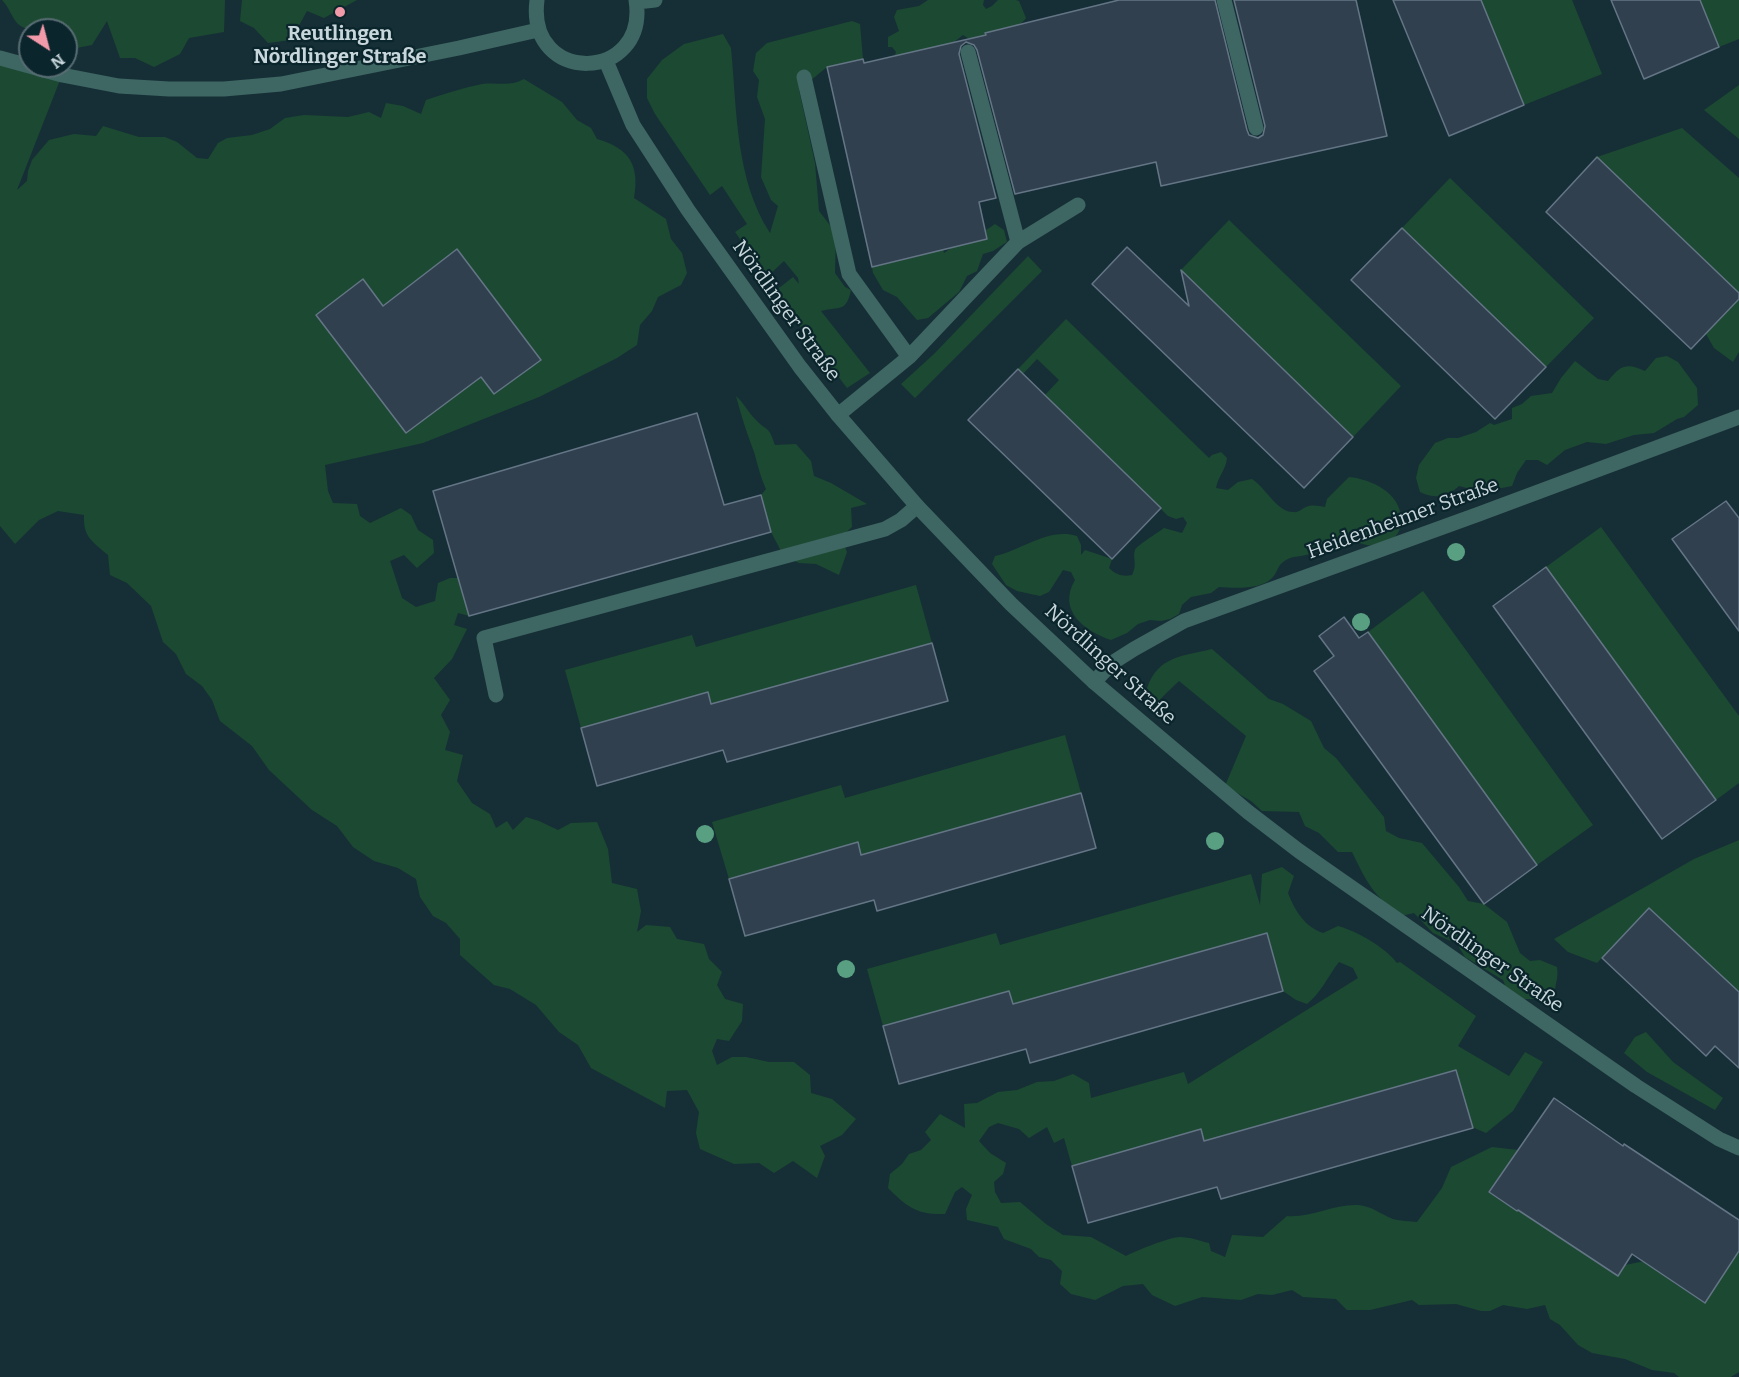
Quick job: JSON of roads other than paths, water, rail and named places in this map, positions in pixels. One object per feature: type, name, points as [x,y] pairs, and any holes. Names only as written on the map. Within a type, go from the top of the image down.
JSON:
[{"type":"street","points":[[537,0],[535,16],[544,42],[563,59],[576,64],[595,64],[619,53],[631,39],[638,22],[637,1],[655,0]]},
{"type":"street","points":[[1224,0],[1256,128]]},
{"type":"street","points":[[0,58],[62,75],[119,86],[224,90],[281,84],[538,30]]},
{"type":"street","points":[[968,52],[1018,242]]},
{"type":"street","name":"Nördlinger Straße","points":[[606,60],[633,125],[688,210],[800,367],[838,415],[917,506],[1011,604],[1094,682],[1248,812],[1299,851],[1636,1086],[1719,1139],[1739,1148]]},
{"type":"street","points":[[804,77],[849,274],[909,357]]},
{"type":"street","points":[[838,415],[909,357],[1018,242],[1078,205]]},
{"type":"street","name":"Heidenheimer Straße","points":[[1094,682],[1112,663],[1184,621],[1739,417]]},
{"type":"street","points":[[496,695],[484,638],[885,529],[901,520],[917,506]]},
{"type":"place","name":"Reutlingen Nördlinger Straße","points":[[340,12]]}]
